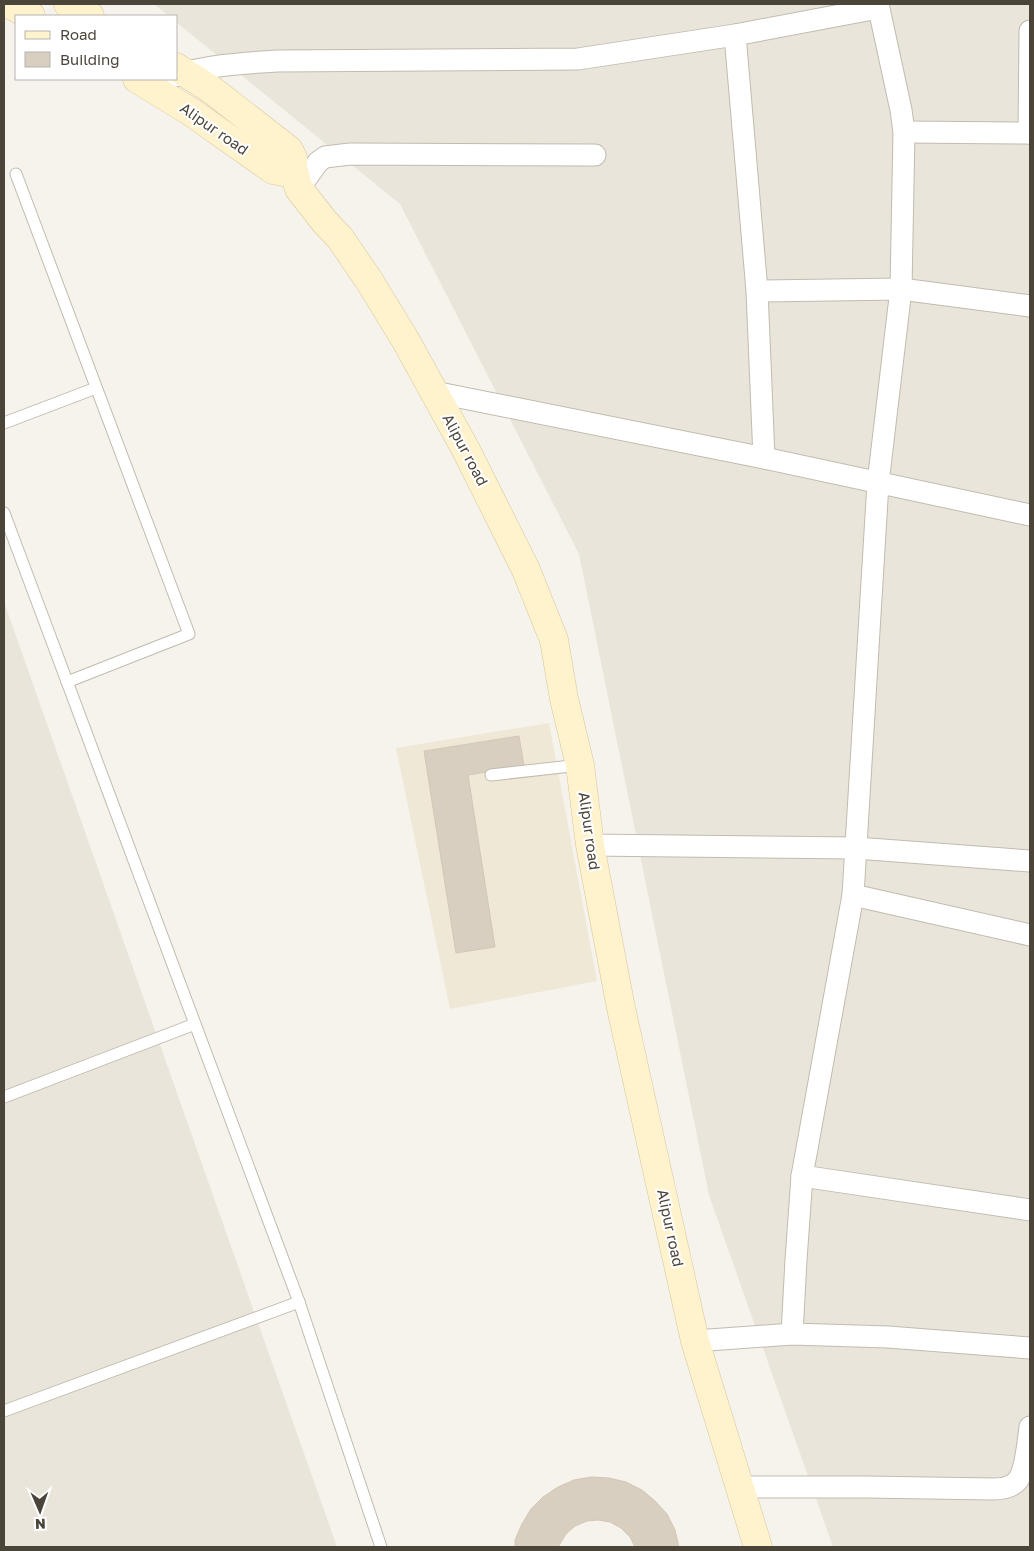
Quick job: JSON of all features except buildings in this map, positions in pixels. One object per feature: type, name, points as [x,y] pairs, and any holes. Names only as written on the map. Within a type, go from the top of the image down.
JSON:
[{"type":"street","points":[[10,4],[29,15]]},
{"type":"street","points":[[68,4],[88,15]]},
{"type":"street","points":[[178,74],[236,64],[277,61],[578,59],[735,35],[878,6],[901,110],[904,132],[901,289],[878,483],[853,895],[802,1176],[792,1334]]},
{"type":"street","points":[[904,132],[1030,134],[1030,31]]},
{"type":"street","points":[[735,35],[757,291],[764,458]]},
{"type":"street","name":"Alipur road","points":[[169,80],[191,112],[273,170],[296,178]]},
{"type":"street","name":"Alipur road","points":[[178,80],[212,90],[289,150],[293,158],[296,178],[324,221],[340,238],[370,282],[406,341],[466,450],[526,570],[554,640],[564,700],[580,765],[590,845],[621,1008],[695,1341],[758,1547]]},
{"type":"street","points":[[296,178],[325,157],[350,154],[595,155]]},
{"type":"street","points":[[757,291],[901,289],[1030,306]]},
{"type":"street","points":[[434,392],[764,458],[1030,515]]},
{"type":"street","points":[[590,845],[856,848],[1030,861]]},
{"type":"street","points":[[853,895],[1030,935]]},
{"type":"street","points":[[802,1176],[1030,1210]]},
{"type":"street","points":[[695,1341],[792,1334],[888,1337],[1030,1348]]},
{"type":"street","points":[[741,1487],[1005,1488],[1016,1483],[1022,1472],[1030,1427]]},
{"type":"lane","points":[[16,174],[189,634],[67,682]]},
{"type":"lane","points":[[4,423],[96,388]]},
{"type":"lane","points":[[4,513],[299,1302],[381,1547]]},
{"type":"lane","points":[[491,775],[580,765]]},
{"type":"lane","points":[[4,1097],[195,1024]]},
{"type":"lane","points":[[4,1411],[299,1302]]},
{"type":"shaded area","points":[[154,4],[1030,4],[1030,1547],[833,1547],[709,1195],[579,554],[400,204],[178,24],[178,15],[168,15]]},
{"type":"shaded area","points":[[4,602],[337,1547],[4,1547]]},
{"type":"shaded area","points":[[549,723],[597,981],[450,1009],[396,748]]}]
